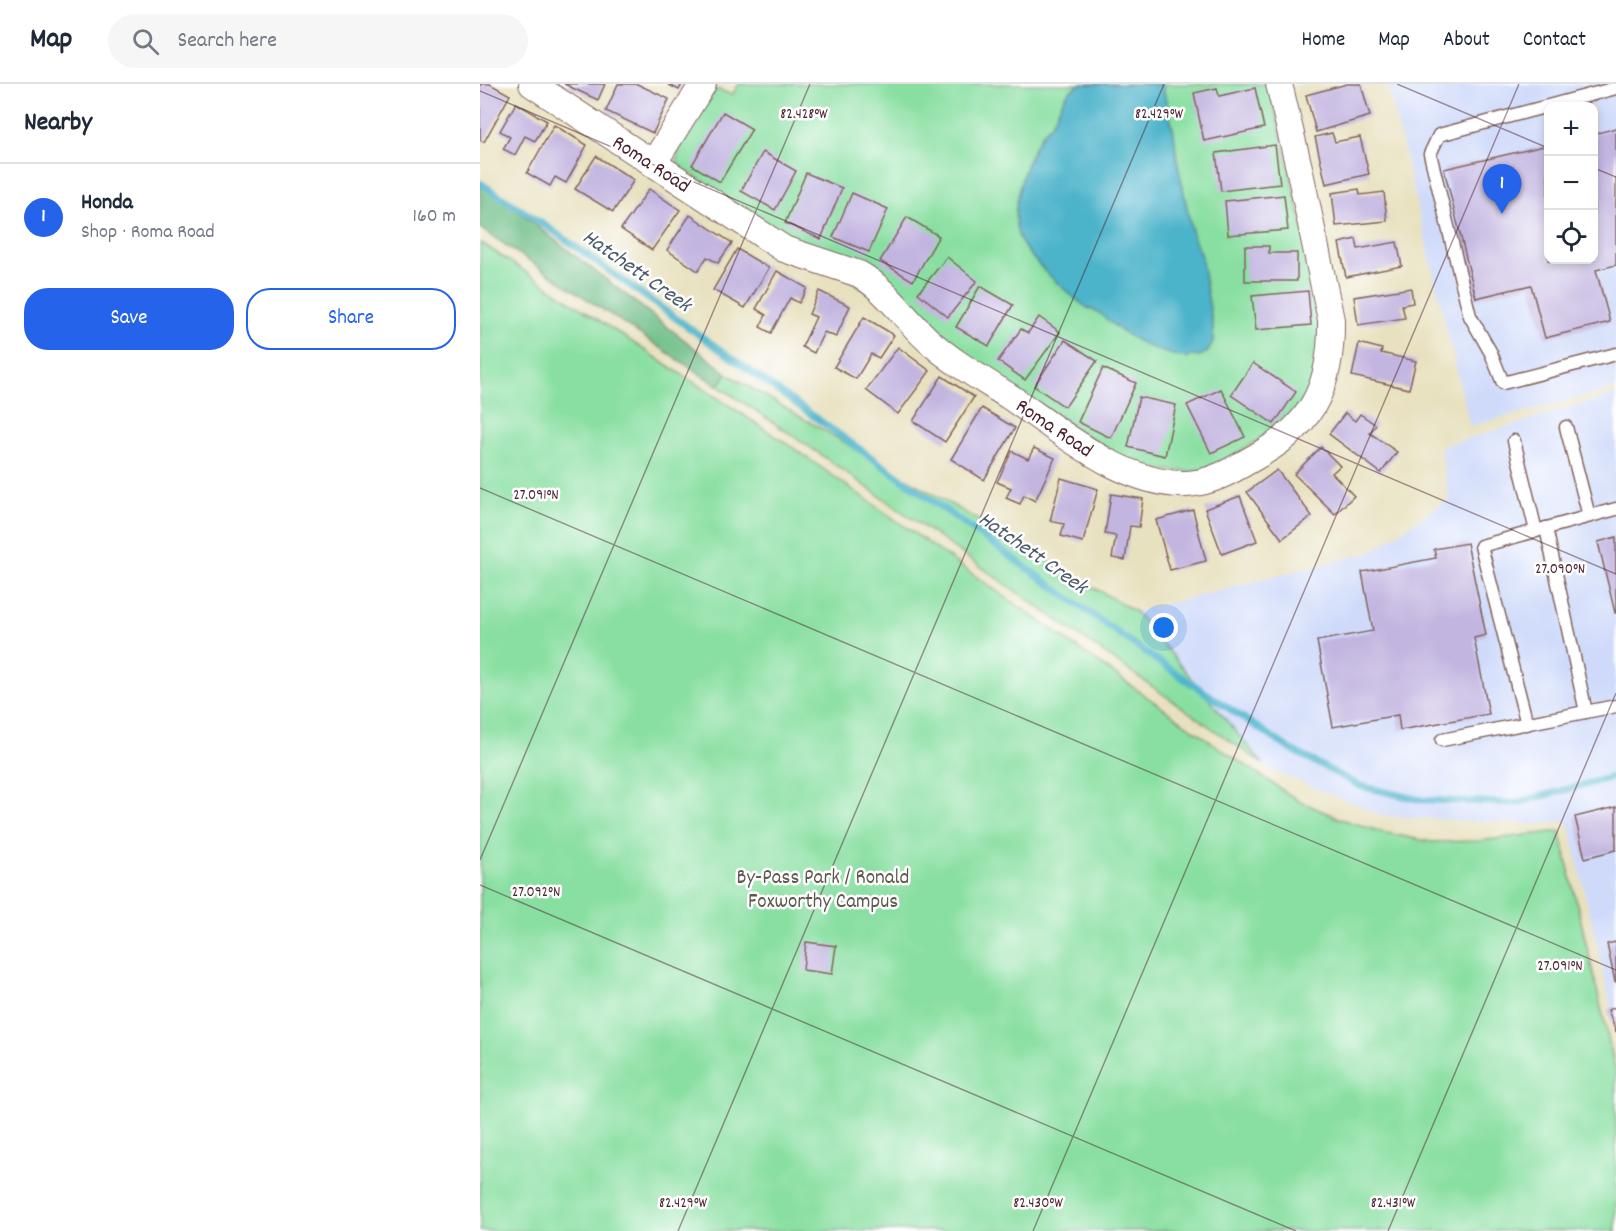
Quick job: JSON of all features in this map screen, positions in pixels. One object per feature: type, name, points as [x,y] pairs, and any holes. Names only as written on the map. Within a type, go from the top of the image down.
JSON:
[{"type":"street","name":"Roma Road","points":[[532,84],[784,249],[859,274],[869,280],[881,289],[917,329],[941,351],[1097,456],[1118,468],[1156,481],[1173,484],[1203,482],[1225,474],[1287,437],[1312,409],[1326,377],[1331,320],[1328,300],[1279,84]]},
{"type":"street","points":[[653,164],[703,84]]},
{"type":"lane","points":[[1616,88],[1439,135],[1430,154],[1470,316],[1491,353],[1503,383],[1616,354]]},
{"type":"lane","points":[[1566,427],[1589,516]]},
{"type":"lane","points":[[1514,441],[1541,529],[1586,712]]},
{"type":"lane","points":[[1527,724],[1481,546],[1616,509]]},
{"type":"lane","points":[[1442,740],[1616,706]]},
{"type":"shaded area","points":[[1388,84],[1616,84],[1616,388],[1470,426]]},
{"type":"shaded area","points":[[1616,394],[1616,1027],[1570,828],[1566,822],[1534,824],[1383,816],[1272,770],[1263,764],[1136,612],[1371,552],[1449,499],[1440,447]]},
{"type":"green space","points":[[739,84],[1269,84],[1319,295],[1321,367],[1293,419],[1216,466],[1191,472],[1152,469],[1115,454],[678,165],[677,157],[684,137],[714,90],[732,95]]},
{"type":"green space","points":[[480,182],[727,373],[718,386],[480,228]]},
{"type":"green space","name":"By-Pass Park / Ronald Foxworthy Campus","points":[[480,242],[789,445],[1221,749],[1299,801],[1338,818],[1382,832],[1431,842],[1479,841],[1560,831],[1616,1072],[1616,1231],[480,1231]]},
{"type":"green space","points":[[727,374],[1136,612],[1263,764],[794,436],[718,386]]},
{"type":"water","points":[[1081,84],[1162,84],[1174,133],[1177,160],[1193,236],[1201,256],[1213,327],[1213,341],[1208,352],[1187,358],[1152,348],[1136,340],[1070,294],[1042,267],[1021,242],[1017,231],[1016,204],[1023,174],[1034,148],[1052,123],[1064,98]]},
{"type":"building","points":[[480,84],[490,84],[510,95],[484,142],[480,140]]},
{"type":"building","points":[[564,84],[605,84],[598,100]]},
{"type":"building","points":[[618,84],[637,84],[669,99],[653,133],[606,111]]},
{"type":"building","points":[[667,84],[682,84],[679,90]]},
{"type":"building","points":[[1347,84],[1361,84],[1370,116],[1316,132],[1306,95]]},
{"type":"building","points":[[1217,88],[1219,96],[1255,88],[1264,128],[1204,141],[1194,93]]},
{"type":"building","points":[[516,103],[547,121],[535,141],[525,136],[515,155],[503,149],[510,137],[500,131]]},
{"type":"building","points":[[723,112],[752,129],[720,182],[692,165]]},
{"type":"building","points":[[554,125],[587,145],[566,183],[555,177],[550,186],[527,173]]},
{"type":"building","points":[[1616,128],[1616,265],[1596,270],[1610,322],[1545,338],[1531,285],[1476,298],[1444,169],[1544,146],[1544,264],[1598,264],[1598,133]]},
{"type":"building","points":[[1332,133],[1335,142],[1360,137],[1369,174],[1326,184],[1315,137]]},
{"type":"building","points":[[1275,145],[1280,184],[1221,191],[1216,153]]},
{"type":"building","points":[[763,152],[796,171],[775,210],[741,191]]},
{"type":"building","points":[[596,156],[634,180],[613,212],[575,189]]},
{"type":"building","points":[[806,173],[842,188],[821,239],[785,223]]},
{"type":"building","points":[[649,189],[680,210],[652,250],[621,229]]},
{"type":"building","points":[[1359,189],[1360,195],[1384,192],[1387,221],[1336,226],[1332,193]]},
{"type":"building","points":[[852,193],[888,209],[869,252],[833,237]]},
{"type":"building","points":[[1284,195],[1288,230],[1228,235],[1225,201]]},
{"type":"building","points":[[690,215],[732,243],[718,263],[707,257],[698,271],[667,250]]},
{"type":"building","points":[[907,217],[939,236],[913,281],[880,261]]},
{"type":"building","points":[[1356,239],[1358,249],[1397,242],[1402,266],[1346,277],[1339,243]]},
{"type":"building","points":[[1245,246],[1269,246],[1269,253],[1297,253],[1297,281],[1245,281]]},
{"type":"building","points":[[737,249],[769,268],[745,308],[713,290]]},
{"type":"building","points":[[947,257],[977,281],[948,317],[918,293]]},
{"type":"building","points":[[777,271],[807,288],[799,303],[790,298],[771,333],[760,327],[766,315],[756,309]]},
{"type":"building","points":[[980,286],[1013,305],[989,346],[956,327]]},
{"type":"building","points":[[1411,288],[1413,303],[1402,305],[1405,318],[1358,325],[1354,297]]},
{"type":"building","points":[[819,291],[850,306],[836,337],[824,332],[814,353],[802,347],[816,317],[809,314]]},
{"type":"building","points":[[1308,291],[1311,325],[1256,330],[1252,296]]},
{"type":"building","points":[[864,317],[894,335],[879,358],[871,354],[856,379],[834,367]]},
{"type":"building","points":[[1039,317],[1060,332],[1025,380],[998,361],[1021,329],[1028,333]]},
{"type":"building","points":[[1065,340],[1097,361],[1065,407],[1034,386]]},
{"type":"building","points":[[1359,343],[1382,349],[1381,353],[1416,361],[1409,389],[1352,376]]},
{"type":"building","points":[[898,347],[930,371],[898,414],[866,390]]},
{"type":"building","points":[[1253,363],[1296,392],[1274,424],[1231,395]]},
{"type":"building","points":[[1103,368],[1136,383],[1111,438],[1078,422]]},
{"type":"building","points":[[942,376],[974,397],[945,442],[913,421]]},
{"type":"building","points":[[1221,389],[1245,437],[1211,453],[1187,405]]},
{"type":"building","points":[[1139,397],[1176,405],[1165,456],[1128,447]]},
{"type":"building","points":[[982,408],[1015,428],[984,480],[951,459]]},
{"type":"building","points":[[1345,413],[1355,421],[1360,414],[1376,425],[1370,433],[1397,452],[1381,473],[1329,434]]},
{"type":"building","points":[[1321,447],[1340,466],[1332,473],[1354,496],[1335,514],[1294,474]]},
{"type":"building","points":[[1034,448],[1055,458],[1035,501],[1024,495],[1020,504],[1006,498],[1011,488],[997,482],[1012,451],[1028,459]]},
{"type":"building","points":[[1277,470],[1312,516],[1282,539],[1247,492]]},
{"type":"building","points":[[1061,478],[1098,489],[1083,542],[1061,536],[1064,524],[1050,521]]},
{"type":"building","points":[[1111,494],[1143,499],[1139,527],[1130,526],[1125,560],[1112,558],[1116,536],[1105,534]]},
{"type":"building","points":[[1240,496],[1257,541],[1222,554],[1205,509]]},
{"type":"building","points":[[1193,510],[1206,561],[1170,570],[1156,520]]},
{"type":"building","points":[[1616,537],[1616,613],[1615,613],[1598,542]]},
{"type":"building","points":[[1467,543],[1486,635],[1474,638],[1489,714],[1400,730],[1398,715],[1333,727],[1317,641],[1373,631],[1362,572],[1436,558],[1434,549]]},
{"type":"building","points":[[1616,807],[1616,850],[1585,858],[1575,817]]},
{"type":"building","points":[[806,942],[836,946],[832,974],[803,970]]},
{"type":"building","points":[[1616,942],[1616,982],[1615,982],[1607,944]]},
{"type":"building","points":[[1616,1007],[1616,1032],[1608,1010]]},
{"type":"waterway","name":"Hatchett Creek","points":[[480,183],[552,230],[1149,655],[1290,749],[1360,786],[1421,800],[1516,803],[1616,776]]},
{"type":"place","name":"Honda","points":[[1502,214]]}]
